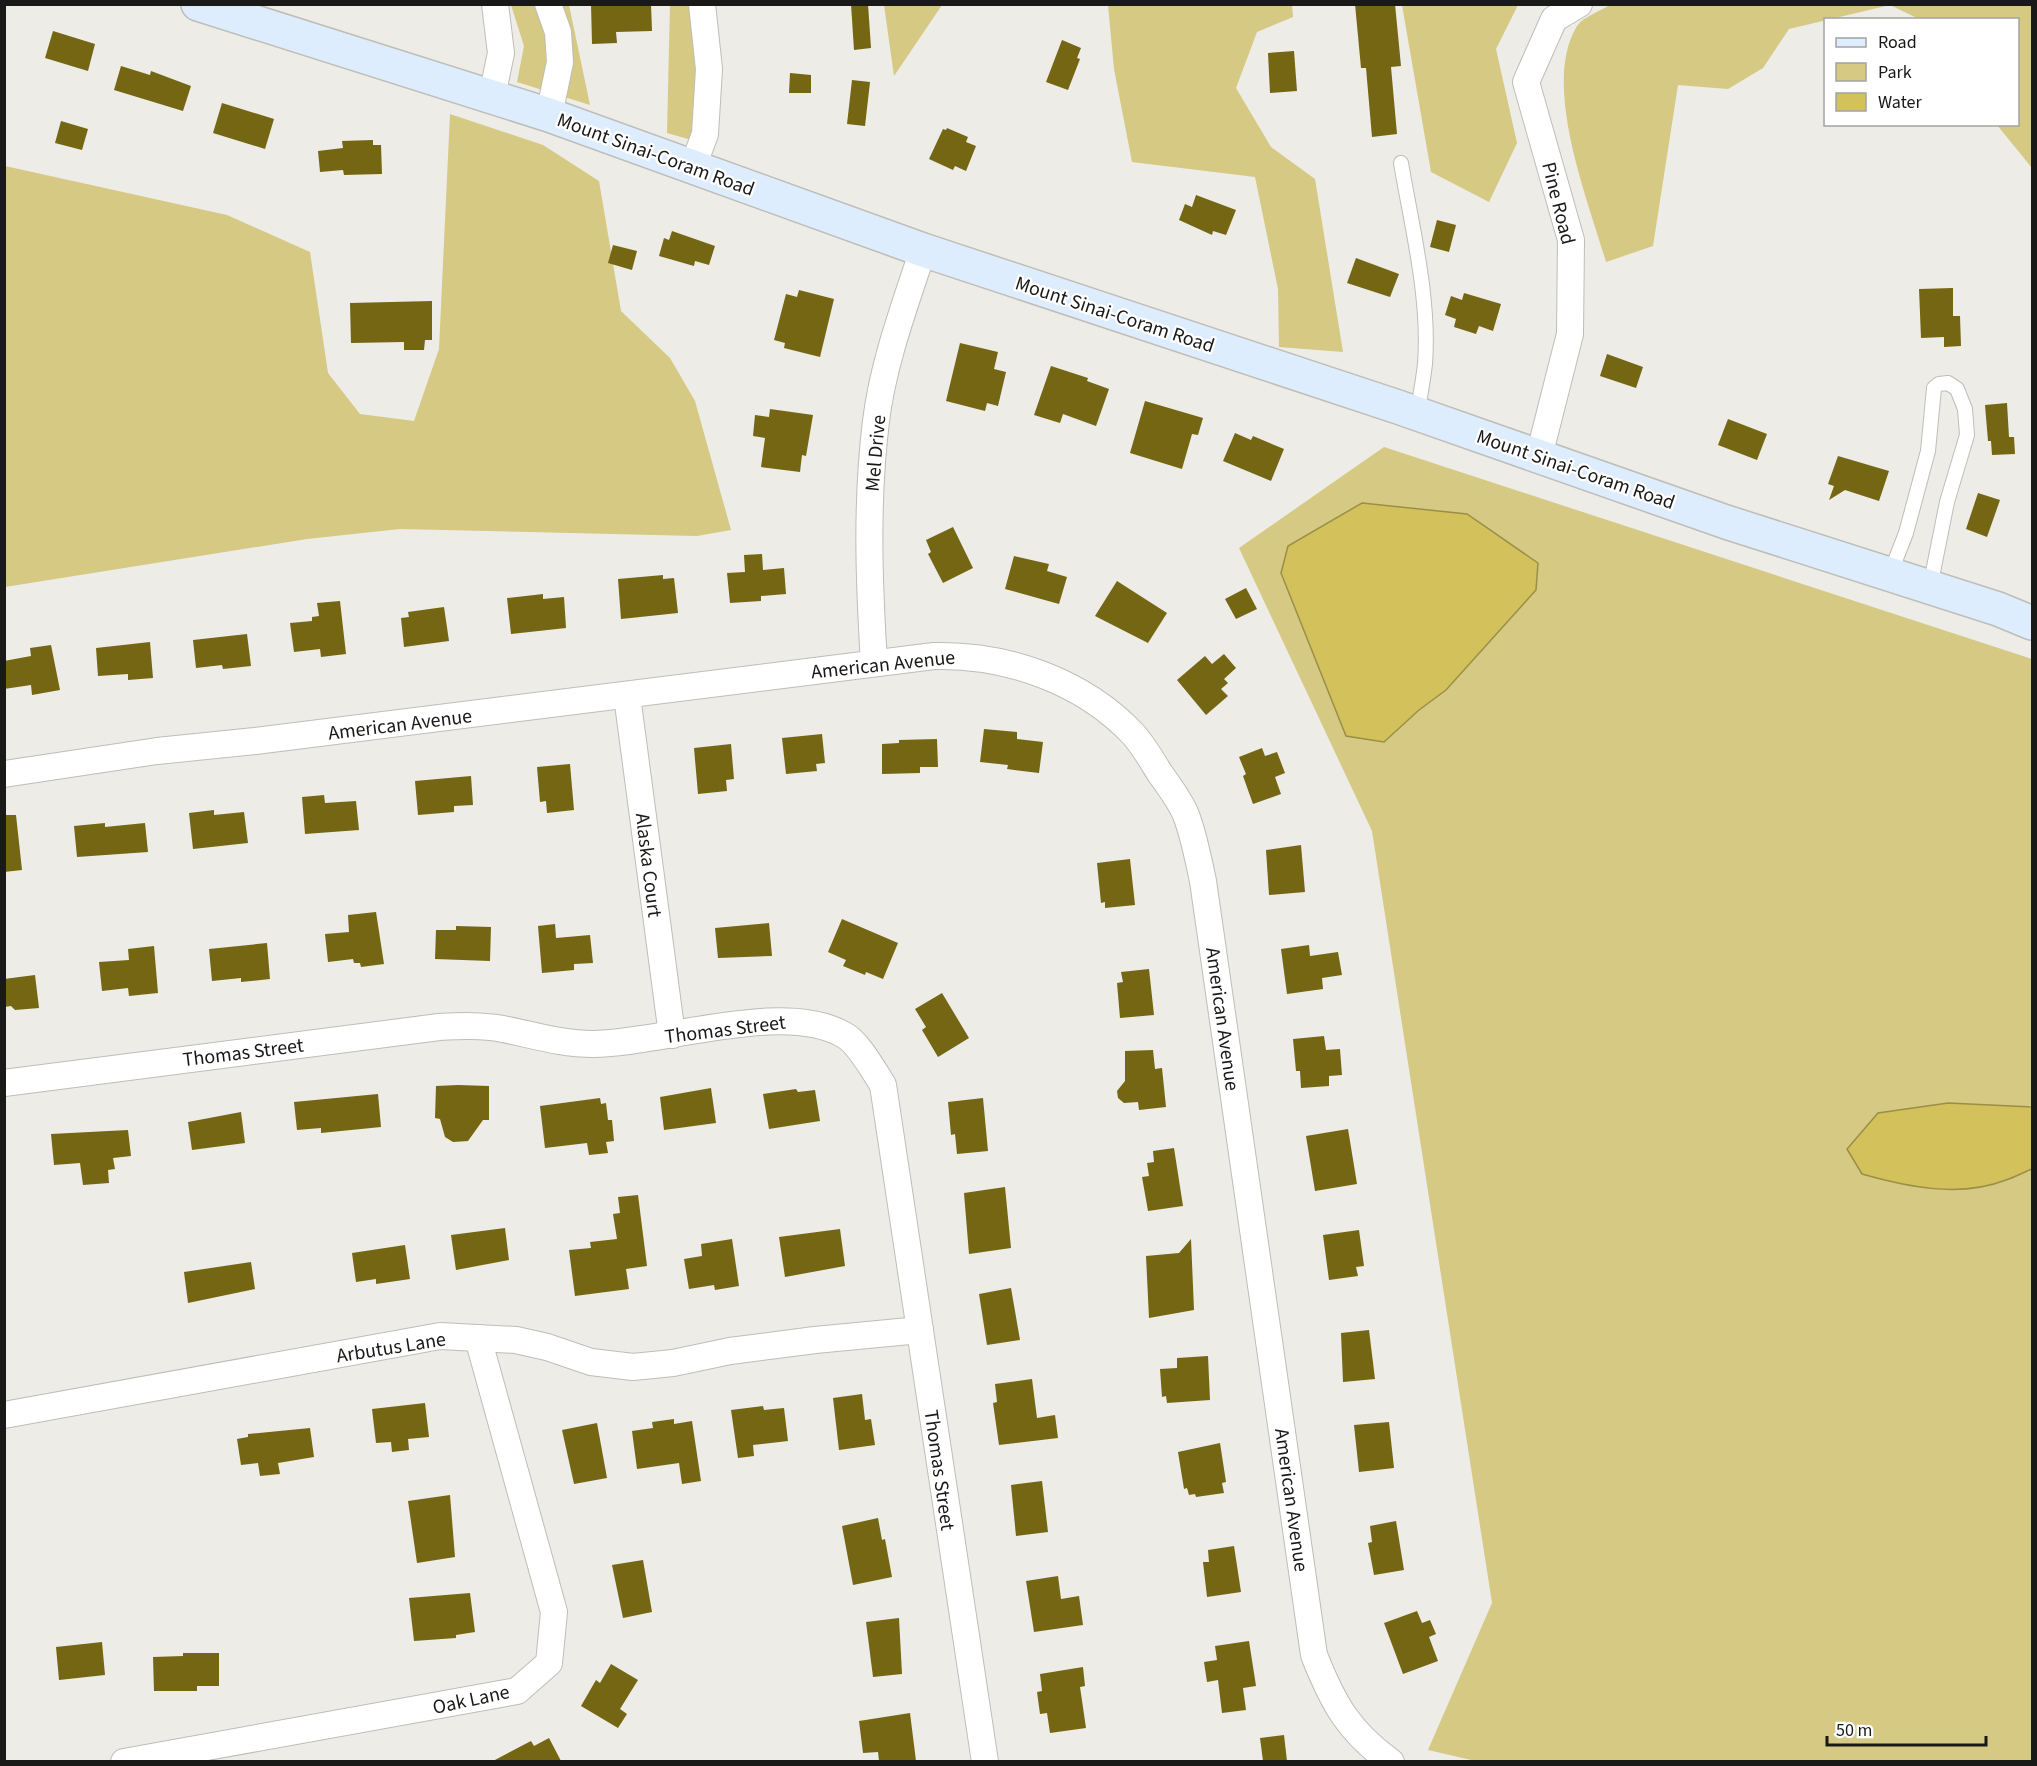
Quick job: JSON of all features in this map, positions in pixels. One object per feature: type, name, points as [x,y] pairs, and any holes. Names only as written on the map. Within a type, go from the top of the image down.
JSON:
[{"type":"main road","name":"Mount Sinai-Coram Road","points":[[198,4],[549,115],[922,250],[1417,414],[1726,522],[1930,587],[2032,623]]},
{"type":"street","points":[[492,96],[501,53],[495,4]]},
{"type":"street","points":[[548,4],[558,32],[560,62],[549,115]]},
{"type":"street","points":[[692,168],[705,134],[709,69],[702,4]]},
{"type":"street","name":"Pine Road","points":[[1539,456],[1570,334],[1571,240],[1526,82],[1553,12],[1579,4]]},
{"type":"street","name":"Mel Drive","points":[[874,663],[867,550],[876,420],[891,354],[922,250]]},
{"type":"street","name":"American Avenue","points":[[4,774],[157,751],[627,696],[874,663],[963,655],[1034,671],[1077,690],[1107,710],[1134,735],[1185,812],[1195,840],[1203,881],[1314,1655],[1330,1697],[1350,1727],[1390,1761]]},
{"type":"street","name":"Alaska Court","points":[[627,696],[672,1035]]},
{"type":"street","name":"Thomas Street","points":[[4,1083],[439,1027],[470,1026],[501,1029],[546,1039],[590,1044],[618,1043],[779,1019],[817,1024],[846,1035],[883,1085],[985,1761]]},
{"type":"street","name":"Arbutus Lane","points":[[4,1415],[440,1336],[516,1340],[591,1362],[633,1367],[673,1363],[730,1351],[804,1341],[920,1330]]},
{"type":"street","name":"Oak Lane","points":[[124,1761],[517,1691],[549,1663],[554,1612],[478,1338]]},
{"type":"lane","points":[[1401,163],[1418,260],[1424,314],[1425,363],[1417,414]]},
{"type":"lane","points":[[1890,574],[1906,533],[1928,451],[1934,388],[1939,384],[1948,383],[1957,389],[1965,410],[1967,435],[1947,502],[1930,587]]},
{"type":"green space","points":[[1612,4],[2032,5],[2032,168],[1998,126],[2019,126],[2019,18],[1917,18],[1890,5],[1835,18],[1824,18],[1824,21],[1789,29],[1763,68],[1728,89],[1678,85],[1653,246],[1606,262],[1579,175],[1566,110],[1564,79],[1567,50],[1577,26]]},
{"type":"green space","points":[[511,5],[569,5],[590,105],[517,82],[524,46]]},
{"type":"green space","points":[[670,5],[696,5],[695,141],[667,133]]},
{"type":"green space","points":[[884,5],[942,5],[894,76]]},
{"type":"green space","points":[[1108,5],[1292,5],[1293,17],[1257,32],[1236,88],[1271,147],[1315,179],[1343,352],[1279,347],[1278,289],[1255,177],[1132,162],[1114,69]]},
{"type":"green space","points":[[1402,5],[1518,5],[1496,49],[1517,143],[1489,202],[1431,172]]},
{"type":"green space","points":[[450,114],[543,145],[599,181],[621,311],[670,358],[695,401],[731,530],[697,536],[400,529],[307,539],[5,587],[5,166],[227,215],[310,252],[328,373],[360,414],[414,421],[439,349]]},
{"type":"green space","points":[[1384,447],[2032,659],[2032,1107],[2029,1105],[2023,1173],[2032,1169],[2032,1761],[1480,1762],[1428,1750],[1492,1603],[1372,831],[1239,548]],"holes":[[[1362,503],[1467,514],[1446,690],[1419,710],[1288,546]]]},
{"type":"water","points":[[1362,503],[1467,514],[1538,563],[1536,590],[1446,690],[1419,710],[1384,742],[1346,736],[1281,573],[1288,546]]},
{"type":"water","points":[[1948,1103],[2032,1107],[2032,1169],[1988,1185],[1952,1189],[1934,1189],[1897,1183],[1862,1174],[1847,1149],[1878,1113]]},
{"type":"building","points":[[591,4],[651,4],[652,31],[616,32],[617,43],[592,44]]},
{"type":"building","points":[[851,4],[868,4],[871,48],[854,50]]},
{"type":"building","points":[[1355,4],[1395,4],[1401,66],[1391,67],[1397,134],[1372,137],[1366,68],[1361,68]]},
{"type":"building","points":[[53,31],[95,44],[88,71],[45,58]]},
{"type":"building","points":[[1062,40],[1081,48],[1077,58],[1080,59],[1068,90],[1046,82]]},
{"type":"building","points":[[1294,51],[1297,91],[1270,93],[1268,53]]},
{"type":"building","points":[[121,66],[150,75],[151,71],[191,86],[183,111],[114,90]]},
{"type":"building","points":[[790,73],[811,75],[811,93],[789,93]]},
{"type":"building","points":[[852,80],[870,82],[865,126],[847,124]]},
{"type":"building","points":[[222,103],[274,119],[265,149],[213,133]]},
{"type":"building","points":[[61,121],[88,129],[82,150],[55,143]]},
{"type":"building","points":[[947,128],[968,137],[966,142],[976,146],[966,171],[955,166],[953,170],[929,159],[943,129]]},
{"type":"building","points":[[373,140],[373,145],[381,145],[382,174],[344,175],[343,170],[320,172],[318,151],[343,148],[342,141]]},
{"type":"building","points":[[1196,195],[1236,210],[1226,235],[1213,231],[1212,235],[1179,220],[1185,204],[1192,207]]},
{"type":"building","points":[[1437,220],[1456,225],[1449,252],[1430,247]]},
{"type":"building","points":[[672,231],[715,246],[709,265],[695,261],[694,266],[659,256],[664,238],[669,240]]},
{"type":"building","points":[[613,245],[637,251],[632,270],[608,263]]},
{"type":"building","points":[[1356,258],[1399,274],[1390,297],[1347,283]]},
{"type":"building","points":[[1953,288],[1953,316],[1960,316],[1961,346],[1944,347],[1944,337],[1921,338],[1919,289]]},
{"type":"building","points":[[799,290],[834,299],[820,357],[784,348],[785,343],[774,340],[786,294],[797,297]]},
{"type":"building","points":[[1464,293],[1501,304],[1493,331],[1479,326],[1476,334],[1454,327],[1456,319],[1445,315],[1451,296],[1462,300]]},
{"type":"building","points":[[432,301],[432,340],[425,340],[424,350],[404,350],[404,342],[351,343],[350,303]]},
{"type":"building","points":[[960,343],[998,352],[994,369],[1006,372],[998,406],[987,403],[985,411],[946,401]]},
{"type":"building","points":[[1607,354],[1643,367],[1636,388],[1600,376]]},
{"type":"building","points":[[1051,366],[1088,378],[1087,381],[1109,389],[1096,426],[1063,414],[1060,423],[1034,415]]},
{"type":"building","points":[[1145,401],[1203,418],[1198,435],[1192,434],[1182,469],[1130,453]]},
{"type":"building","points":[[2007,403],[2009,437],[2014,437],[2015,454],[1992,455],[1991,441],[1988,441],[1985,405]]},
{"type":"building","points":[[770,409],[813,415],[806,456],[802,455],[800,472],[761,467],[765,438],[753,436],[755,415],[769,417]]},
{"type":"building","points":[[1728,419],[1767,434],[1757,460],[1718,445]]},
{"type":"building","points":[[1235,433],[1251,440],[1253,436],[1284,449],[1271,481],[1223,461]]},
{"type":"building","points":[[1838,456],[1889,471],[1879,501],[1845,490],[1829,500],[1834,486],[1828,484]]},
{"type":"building","points":[[1978,493],[2000,500],[1987,537],[1966,529]]},
{"type":"building","points":[[953,527],[973,568],[943,583],[928,554],[931,552],[926,540]]},
{"type":"building","points":[[762,554],[763,570],[784,568],[786,594],[761,596],[761,601],[730,603],[727,573],[745,572],[744,555]]},
{"type":"building","points":[[1014,556],[1049,564],[1047,571],[1067,577],[1059,604],[1005,589]]},
{"type":"building","points":[[663,575],[663,579],[674,578],[678,613],[621,619],[618,579]]},
{"type":"building","points":[[1117,581],[1167,613],[1148,643],[1095,616]]},
{"type":"building","points":[[1246,588],[1257,609],[1236,619],[1225,599]]},
{"type":"building","points":[[543,594],[543,599],[564,597],[566,628],[511,634],[507,598]]},
{"type":"building","points":[[340,601],[346,654],[321,657],[320,649],[294,652],[290,623],[312,621],[312,617],[319,616],[317,603]]},
{"type":"building","points":[[444,607],[449,641],[404,647],[401,618],[409,617],[408,612]]},
{"type":"building","points":[[247,634],[251,666],[223,669],[222,665],[196,668],[193,640]]},
{"type":"building","points":[[150,642],[153,678],[128,680],[128,674],[98,676],[96,648]]},
{"type":"building","points":[[51,645],[60,690],[32,695],[31,685],[4,689],[4,661],[31,656],[30,648]]},
{"type":"building","points":[[1224,654],[1236,668],[1224,679],[1228,683],[1221,689],[1228,696],[1206,715],[1177,680],[1205,656],[1212,664]]},
{"type":"building","points":[[984,729],[1017,732],[1017,739],[1043,742],[1039,773],[1007,769],[1008,765],[980,762]]},
{"type":"building","points":[[822,734],[825,763],[816,764],[817,771],[786,774],[782,738]]},
{"type":"building","points":[[937,739],[938,767],[920,767],[920,773],[882,774],[882,744],[899,743],[899,740]]},
{"type":"building","points":[[731,744],[734,779],[726,780],[727,791],[698,794],[694,748]]},
{"type":"building","points":[[1262,748],[1265,756],[1277,752],[1285,773],[1275,777],[1281,794],[1253,804],[1243,776],[1246,774],[1239,757]]},
{"type":"building","points":[[570,764],[574,810],[547,813],[546,801],[540,802],[537,767]]},
{"type":"building","points":[[471,776],[473,805],[454,806],[454,812],[418,815],[415,781]]},
{"type":"building","points":[[324,795],[325,803],[356,801],[359,830],[305,834],[302,797]]},
{"type":"building","points":[[214,810],[214,815],[244,812],[248,843],[193,849],[189,813]]},
{"type":"building","points":[[4,815],[16,815],[22,870],[4,872]]},
{"type":"building","points":[[105,823],[105,827],[145,823],[148,852],[77,857],[74,826]]},
{"type":"building","points":[[1301,845],[1305,892],[1269,895],[1266,850]]},
{"type":"building","points":[[1130,859],[1135,905],[1105,908],[1105,902],[1101,903],[1097,863]]},
{"type":"building","points":[[376,912],[384,964],[361,967],[360,963],[354,963],[353,959],[328,962],[325,934],[349,932],[348,915]]},
{"type":"building","points":[[842,919],[898,943],[883,979],[843,966],[846,960],[828,952]]},
{"type":"building","points":[[769,923],[772,956],[718,958],[715,928]]},
{"type":"building","points":[[555,924],[556,938],[590,935],[593,963],[574,964],[574,970],[542,973],[538,926]]},
{"type":"building","points":[[456,926],[491,927],[490,961],[435,959],[436,930],[456,930]]},
{"type":"building","points":[[267,943],[270,979],[241,982],[241,978],[212,981],[209,949]]},
{"type":"building","points":[[1309,945],[1310,956],[1338,952],[1342,975],[1322,978],[1323,989],[1287,994],[1281,949]]},
{"type":"building","points":[[154,946],[158,993],[129,996],[128,988],[102,991],[99,962],[129,960],[128,949]]},
{"type":"building","points":[[1149,969],[1154,1015],[1120,1018],[1117,983],[1123,982],[1121,972]]},
{"type":"building","points":[[35,975],[39,1008],[15,1010],[11,1006],[4,1007],[4,979]]},
{"type":"building","points":[[942,993],[969,1038],[938,1057],[922,1030],[926,1027],[915,1009]]},
{"type":"building","points":[[1324,1036],[1326,1050],[1340,1049],[1342,1075],[1329,1076],[1329,1086],[1301,1088],[1300,1071],[1296,1071],[1293,1039]]},
{"type":"building","points":[[1153,1050],[1155,1069],[1162,1068],[1166,1107],[1139,1110],[1138,1102],[1124,1103],[1118,1098],[1117,1091],[1125,1081],[1125,1051]]},
{"type":"building","points":[[436,1086],[489,1086],[489,1120],[483,1120],[468,1141],[453,1142],[445,1137],[440,1119],[435,1118]]},
{"type":"building","points":[[711,1088],[716,1123],[664,1130],[660,1097]]},
{"type":"building","points":[[796,1089],[798,1092],[815,1090],[820,1121],[769,1129],[763,1094]]},
{"type":"building","points":[[378,1094],[381,1127],[321,1133],[321,1128],[297,1130],[294,1102]]},
{"type":"building","points":[[600,1098],[601,1104],[606,1103],[608,1120],[612,1120],[614,1141],[606,1142],[608,1153],[589,1155],[587,1143],[545,1148],[540,1106]]},
{"type":"building","points":[[983,1098],[988,1151],[957,1154],[955,1134],[951,1135],[948,1102]]},
{"type":"building","points":[[241,1112],[245,1143],[192,1150],[188,1122]]},
{"type":"building","points":[[1348,1129],[1357,1184],[1315,1191],[1306,1136]]},
{"type":"building","points":[[128,1130],[131,1156],[113,1158],[115,1169],[108,1170],[109,1183],[83,1185],[80,1163],[54,1165],[51,1134]]},
{"type":"building","points":[[1174,1148],[1183,1206],[1148,1211],[1142,1177],[1149,1176],[1147,1163],[1154,1162],[1153,1151]]},
{"type":"building","points":[[1005,1187],[1011,1248],[969,1254],[964,1193]]},
{"type":"building","points":[[638,1195],[647,1266],[626,1269],[629,1289],[575,1296],[569,1250],[591,1248],[590,1242],[617,1239],[613,1214],[620,1213],[618,1197]]},
{"type":"building","points":[[505,1228],[509,1260],[456,1270],[451,1235]]},
{"type":"building","points":[[840,1229],[845,1266],[785,1277],[779,1237]]},
{"type":"building","points":[[1359,1230],[1364,1266],[1356,1267],[1358,1276],[1329,1280],[1323,1235]]},
{"type":"building","points":[[732,1239],[739,1286],[715,1290],[714,1285],[689,1289],[684,1259],[702,1256],[701,1244]]},
{"type":"building","points":[[1191,1239],[1194,1310],[1149,1318],[1146,1256],[1179,1253]]},
{"type":"building","points":[[405,1245],[410,1279],[376,1284],[376,1279],[356,1282],[352,1253]]},
{"type":"building","points":[[251,1262],[255,1289],[188,1303],[184,1272]]},
{"type":"building","points":[[1011,1288],[1020,1340],[987,1345],[979,1294]]},
{"type":"building","points":[[1369,1330],[1375,1379],[1343,1382],[1341,1333]]},
{"type":"building","points":[[1208,1356],[1210,1400],[1167,1403],[1166,1396],[1162,1397],[1160,1369],[1177,1368],[1177,1358]]},
{"type":"building","points":[[1032,1379],[1037,1418],[1055,1415],[1058,1438],[999,1445],[993,1403],[997,1402],[995,1384]]},
{"type":"building","points":[[862,1394],[865,1420],[871,1419],[875,1445],[839,1450],[833,1398]]},
{"type":"building","points":[[425,1403],[429,1437],[408,1439],[409,1450],[392,1452],[391,1442],[376,1443],[372,1409]]},
{"type":"building","points":[[763,1406],[764,1410],[784,1408],[788,1441],[753,1445],[754,1456],[738,1458],[731,1410]]},
{"type":"building","points":[[674,1419],[674,1424],[692,1421],[701,1481],[682,1484],[679,1463],[637,1469],[632,1431],[653,1428],[652,1422]]},
{"type":"building","points":[[1389,1422],[1394,1468],[1359,1472],[1354,1425]]},
{"type":"building","points":[[597,1423],[607,1478],[574,1484],[562,1430]]},
{"type":"building","points":[[310,1428],[314,1457],[278,1463],[280,1474],[260,1476],[258,1463],[241,1465],[237,1439],[248,1437],[248,1434]]},
{"type":"building","points":[[1220,1443],[1226,1482],[1222,1483],[1224,1493],[1196,1497],[1195,1494],[1189,1495],[1187,1488],[1184,1489],[1178,1452]]},
{"type":"building","points":[[1042,1481],[1048,1532],[1016,1536],[1011,1485]]},
{"type":"building","points":[[450,1495],[455,1557],[417,1563],[408,1501]]},
{"type":"building","points":[[878,1518],[882,1540],[885,1539],[892,1577],[853,1585],[842,1526]]},
{"type":"building","points":[[1396,1521],[1404,1570],[1374,1575],[1368,1543],[1372,1542],[1370,1526]]},
{"type":"building","points":[[1234,1546],[1241,1592],[1207,1597],[1203,1562],[1209,1562],[1208,1550]]},
{"type":"building","points":[[643,1560],[652,1612],[623,1618],[612,1565]]},
{"type":"building","points":[[1058,1576],[1061,1599],[1079,1596],[1083,1625],[1034,1632],[1026,1581]]},
{"type":"building","points":[[470,1593],[475,1632],[456,1635],[456,1638],[414,1641],[409,1598]]},
{"type":"building","points":[[1417,1611],[1422,1623],[1430,1620],[1436,1634],[1429,1637],[1438,1661],[1403,1674],[1384,1623]]},
{"type":"building","points":[[899,1618],[902,1674],[873,1677],[866,1622]]},
{"type":"building","points":[[1249,1641],[1256,1686],[1243,1688],[1246,1710],[1222,1713],[1218,1680],[1207,1682],[1204,1662],[1217,1660],[1215,1646]]},
{"type":"building","points":[[102,1642],[105,1675],[59,1680],[56,1647]]},
{"type":"building","points":[[183,1653],[219,1653],[219,1686],[197,1686],[197,1691],[154,1691],[153,1657],[183,1656]]},
{"type":"building","points":[[611,1664],[638,1680],[620,1709],[627,1714],[618,1728],[581,1706],[596,1680],[600,1683]]},
{"type":"building","points":[[1083,1667],[1085,1686],[1080,1687],[1086,1728],[1050,1733],[1047,1713],[1040,1714],[1037,1692],[1042,1691],[1040,1674]]},
{"type":"building","points":[[910,1713],[916,1761],[879,1761],[878,1752],[863,1753],[859,1721]]},
{"type":"building","points":[[1284,1735],[1287,1761],[1263,1761],[1260,1738]]},
{"type":"building","points":[[549,1738],[561,1761],[493,1761],[531,1741],[534,1746]]}]
